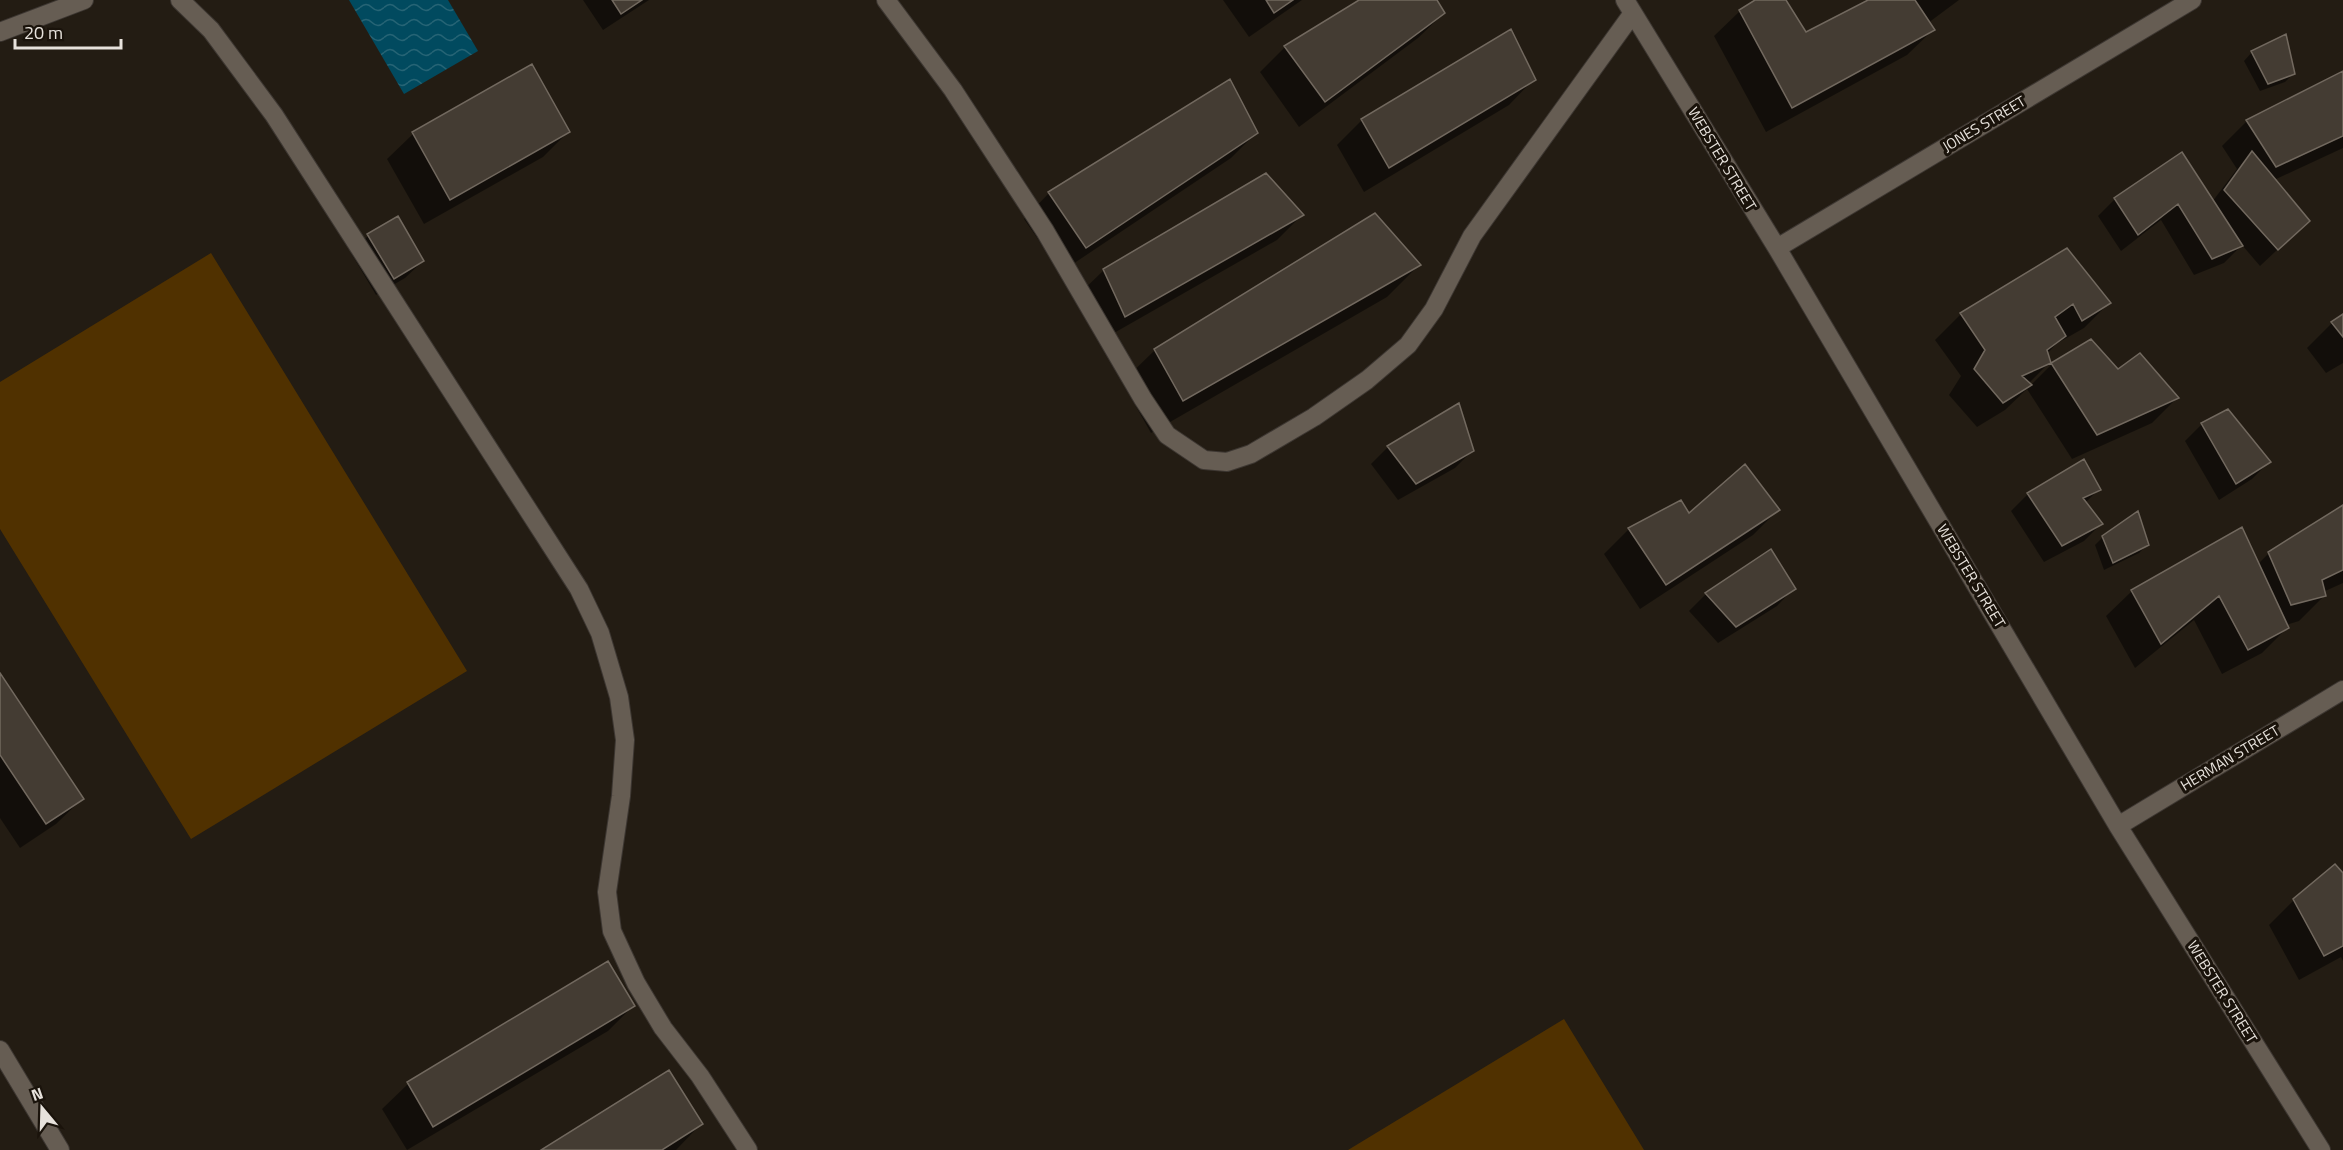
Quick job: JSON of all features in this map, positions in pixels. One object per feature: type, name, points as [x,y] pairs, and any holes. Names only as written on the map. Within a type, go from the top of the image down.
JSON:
[{"type":"street","points":[[0,32],[84,0]]},
{"type":"street","points":[[180,0],[211,30],[274,115],[579,589],[600,633],[616,687],[625,740],[621,796],[607,892],[612,931],[636,983],[663,1028],[700,1076],[748,1150]]},
{"type":"street","points":[[886,0],[953,90],[1038,221],[1143,399],[1167,435],[1204,460],[1227,462],[1251,454],[1314,417],[1367,380],[1408,345],[1434,309],[1472,236],[1629,6]]},
{"type":"street","name":"JONES STREET","points":[[1777,248],[2192,0]]},
{"type":"street","name":"WEBSTER STREET","points":[[1629,6],[1777,248],[2118,826],[2321,1150]]},
{"type":"street","name":"HERMAN STREET","points":[[2118,826],[2343,690]]},
{"type":"street","points":[[0,1050],[60,1150]]},
{"type":"shaded area","points":[[211,253],[467,671],[191,839],[0,529],[0,382]]},
{"type":"shaded area","points":[[1564,1019],[1644,1150],[1348,1150]]},
{"type":"water","points":[[349,0],[448,0],[478,51],[404,94]]},
{"type":"building","points":[[612,0],[642,0],[621,14]]},
{"type":"building","points":[[1266,0],[1293,0],[1274,13]]},
{"type":"building","points":[[1359,0],[1437,0],[1445,13],[1325,102],[1284,46]]},
{"type":"building","points":[[1755,0],[1786,0],[1806,32],[1868,0],[1915,0],[1935,30],[1792,108],[1739,10]]},
{"type":"building","points":[[1511,29],[1536,80],[1389,168],[1361,119]]},
{"type":"building","points":[[2286,34],[2295,74],[2268,84],[2251,51]]},
{"type":"building","points":[[532,64],[570,132],[450,200],[412,132]]},
{"type":"building","points":[[2343,71],[2343,136],[2276,167],[2246,120]]},
{"type":"building","points":[[1230,79],[1258,133],[1086,248],[1048,192]]},
{"type":"building","points":[[2252,151],[2310,221],[2278,250],[2224,190]]},
{"type":"building","points":[[2182,152],[2243,246],[2212,259],[2178,204],[2138,235],[2114,198]]},
{"type":"building","points":[[1266,173],[1304,215],[1125,317],[1103,269]]},
{"type":"building","points":[[1375,213],[1421,265],[1183,401],[1154,349]]},
{"type":"building","points":[[398,216],[424,261],[394,279],[367,234]]},
{"type":"building","points":[[2067,248],[2111,303],[2082,321],[2073,304],[2055,317],[2066,336],[2047,350],[2051,363],[2022,376],[2032,385],[2003,403],[1974,369],[1985,350],[1960,313]]},
{"type":"building","points":[[2343,314],[2343,337],[2331,322]]},
{"type":"building","points":[[2091,339],[2118,369],[2140,353],[2179,398],[2097,435],[2051,363]]},
{"type":"building","points":[[1459,403],[1474,451],[1416,484],[1387,446]]},
{"type":"building","points":[[2228,409],[2271,462],[2236,484],[2201,423]]},
{"type":"building","points":[[2084,459],[2101,490],[2083,498],[2103,524],[2062,546],[2027,493]]},
{"type":"building","points":[[1745,464],[1780,510],[1666,585],[1628,528],[1681,500],[1689,513]]},
{"type":"building","points":[[2343,505],[2343,570],[2322,580],[2326,596],[2291,605],[2268,552]]},
{"type":"building","points":[[2138,511],[2149,545],[2113,563],[2102,536]]},
{"type":"building","points":[[2242,527],[2289,628],[2248,650],[2219,596],[2161,644],[2131,590]]},
{"type":"building","points":[[1771,549],[1796,589],[1736,627],[1705,593]]},
{"type":"building","points":[[0,673],[84,799],[46,824],[0,755]]},
{"type":"building","points":[[2335,864],[2343,873],[2343,946],[2324,956],[2293,899]]},
{"type":"building","points":[[608,961],[635,1006],[433,1127],[407,1082]]},
{"type":"building","points":[[669,1070],[703,1124],[662,1150],[541,1150]]}]
